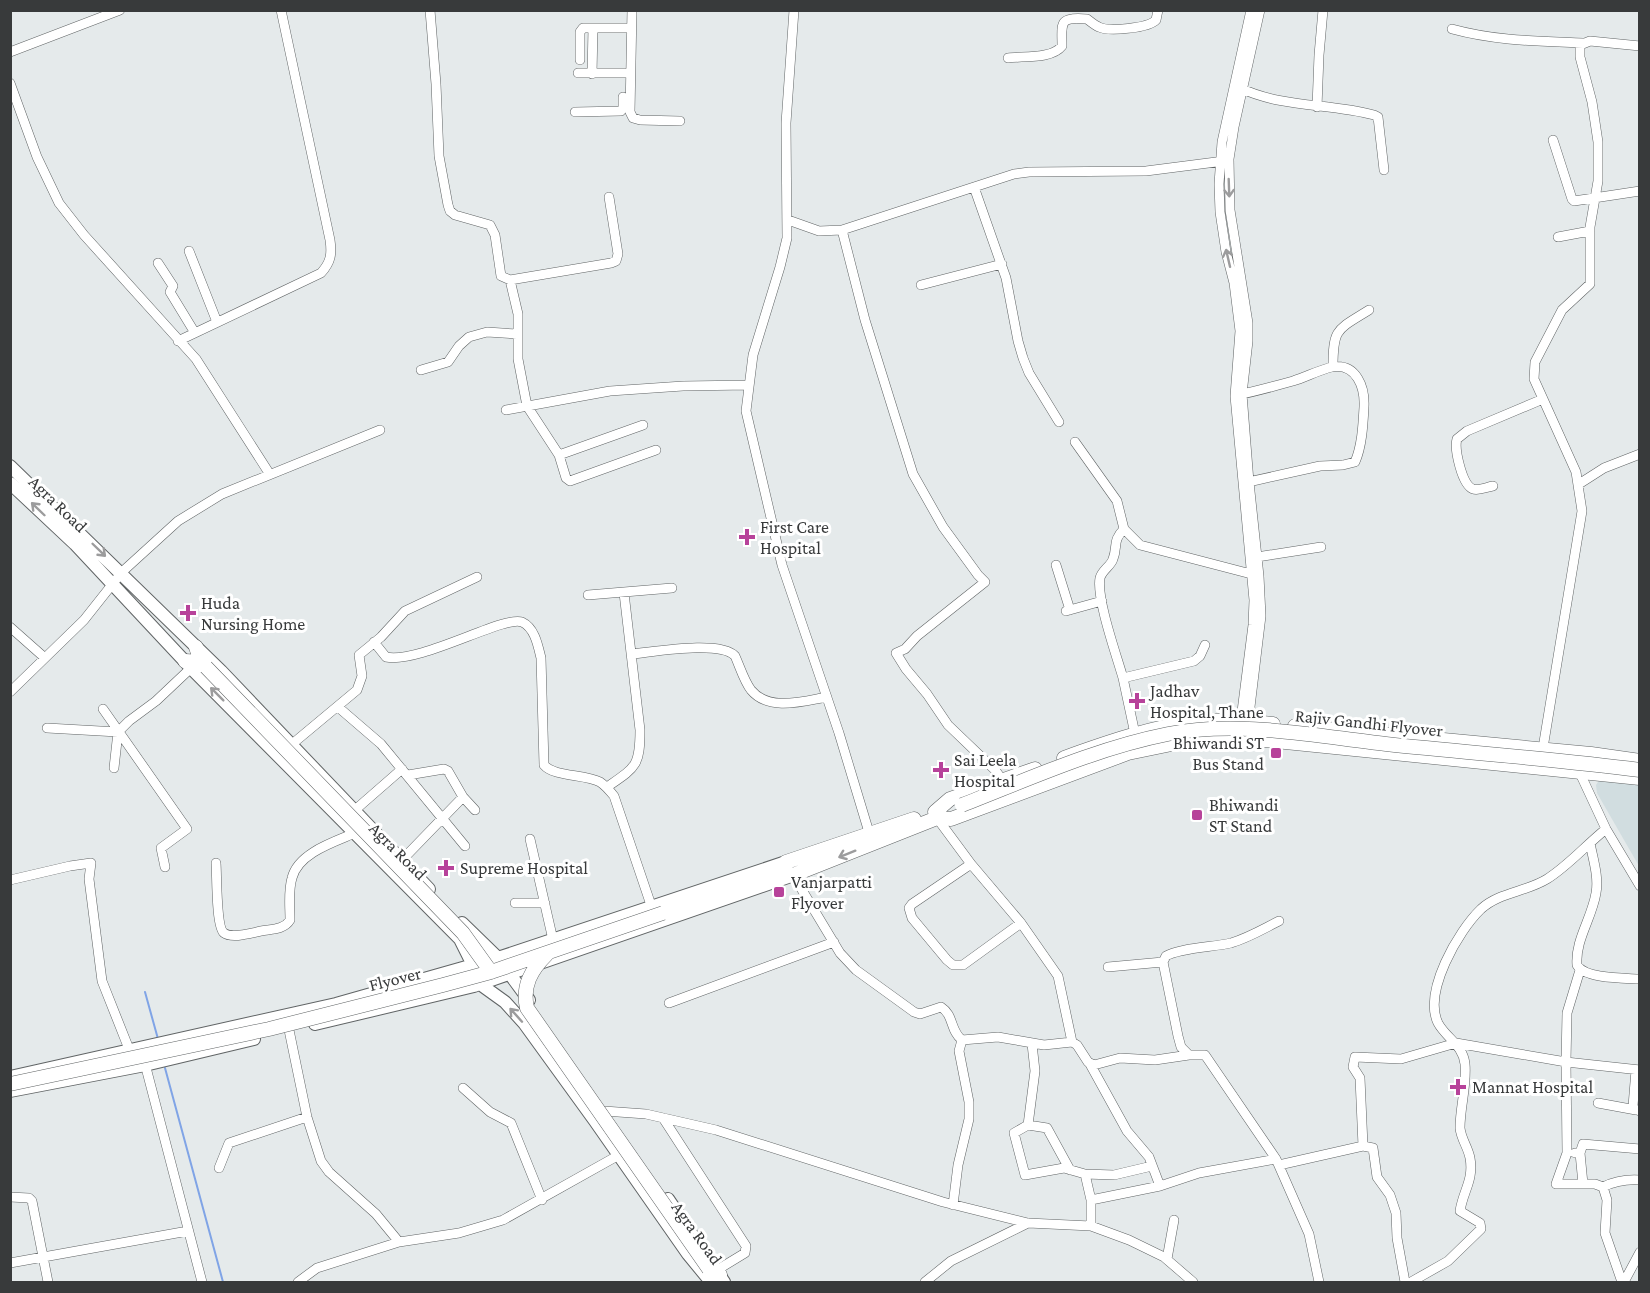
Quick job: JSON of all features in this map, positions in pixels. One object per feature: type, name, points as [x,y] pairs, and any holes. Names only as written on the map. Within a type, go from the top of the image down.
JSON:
[{"type":"highway","points":[[195,647],[196,664],[463,933],[491,972]]},
{"type":"highway","points":[[1640,761],[1247,722],[1201,721],[1135,734],[1061,759],[950,799],[941,813],[951,819],[1139,750],[1196,739],[1247,739],[1640,778]]},
{"type":"highway","name":"Rajiv Gandhi Flyover","points":[[941,813],[1112,748],[1169,734],[1200,730],[1272,732],[1555,759],[1640,770]]},
{"type":"highway","name":"Flyover","points":[[11,1077],[269,1029],[491,972],[551,947],[785,872],[941,813]]},
{"type":"highway","points":[[551,947],[527,981],[525,990],[527,1008],[716,1276]]},
{"type":"main road","name":"Agra Road","points":[[10,466],[221,670],[498,958],[694,1236],[716,1276]]},
{"type":"main road","name":"Agra Road","points":[[10,483],[196,664],[355,833],[460,939],[480,984],[505,1002],[524,1023],[688,1254],[716,1276]]},
{"type":"main road","points":[[11,1077],[336,1004],[498,958],[551,947],[652,908],[785,872]]},
{"type":"main road","points":[[10,1091],[145,1065],[480,984],[658,922],[785,872]]},
{"type":"street","points":[[10,52],[120,10]]},
{"type":"street","points":[[178,341],[321,273],[330,264],[330,240],[281,10]]},
{"type":"street","points":[[430,10],[439,156],[448,205],[455,215],[490,225],[495,235],[501,276],[510,280],[616,261],[618,254],[609,197]]},
{"type":"street","points":[[575,112],[621,111],[623,108],[626,10]]},
{"type":"street","points":[[632,10],[630,112],[633,118],[640,120],[680,121]]},
{"type":"street","points":[[794,10],[786,123],[787,238],[753,355],[746,411],[782,565],[827,697],[871,839]]},
{"type":"street","points":[[1008,58],[1047,54],[1060,50],[1062,46],[1060,28],[1067,20],[1087,19],[1098,27],[1109,29],[1147,26],[1156,20],[1158,10]]},
{"type":"street","points":[[1251,10],[1225,161],[1226,216],[1240,331],[1238,395],[1256,575]]},
{"type":"street","points":[[1239,87],[1260,10]]},
{"type":"street","points":[[1317,107],[1323,10]]},
{"type":"street","points":[[592,74],[593,28]]},
{"type":"street","points":[[580,60],[581,30],[626,28]]},
{"type":"street","points":[[1452,29],[1504,40],[1583,43],[1590,41],[1640,46]]},
{"type":"street","points":[[1540,767],[1582,511],[1576,472],[1534,379],[1535,362],[1562,310],[1590,284],[1590,231],[1598,182],[1598,142],[1592,102],[1580,57],[1580,45],[1583,43]]},
{"type":"street","points":[[578,73],[625,73]]},
{"type":"street","points":[[10,83],[37,157],[59,203],[84,235],[196,360],[269,473]]},
{"type":"street","points":[[1239,87],[1272,100],[1317,107],[1341,107],[1372,114],[1379,122],[1384,170]]},
{"type":"street","points":[[1553,140],[1572,200],[1640,191]]},
{"type":"street","points":[[788,220],[819,231],[843,231],[997,179],[1029,172],[1146,171],[1225,161]]},
{"type":"street","points":[[974,187],[1002,264],[1023,358],[1029,373],[1059,422]]},
{"type":"street","points":[[843,231],[865,320],[891,397],[913,474],[942,526],[985,582],[917,636],[905,649],[896,653],[948,725],[995,770],[1003,781]]},
{"type":"street","points":[[1558,237],[1590,231]]},
{"type":"street","points":[[189,251],[217,322]]},
{"type":"street","points":[[158,263],[173,286],[170,292],[195,333]]},
{"type":"street","points":[[921,285],[1002,264]]},
{"type":"street","points":[[510,280],[518,314],[518,359],[527,406],[559,455],[566,478],[570,482],[657,450]]},
{"type":"street","points":[[1332,367],[1336,334],[1343,326],[1368,310]]},
{"type":"street","points":[[421,370],[448,362],[459,346],[469,337],[487,332],[517,334]]},
{"type":"street","points":[[1238,395],[1294,381],[1332,367],[1346,368],[1355,374],[1364,390],[1362,426],[1355,462],[1320,466],[1245,483]]},
{"type":"street","points":[[506,410],[610,391],[683,386],[748,385]]},
{"type":"street","points":[[1493,486],[1477,489],[1468,485],[1456,449],[1457,439],[1467,431],[1543,399]]},
{"type":"street","points":[[559,455],[643,425]]},
{"type":"street","points":[[10,692],[84,620],[122,573],[178,521],[222,494],[269,473],[380,430]]},
{"type":"street","points":[[1075,442],[1117,501],[1124,530],[1140,545],[1256,575]]},
{"type":"street","points":[[1579,484],[1604,468],[1640,454]]},
{"type":"street","points":[[1245,483],[1257,557],[1247,739]]},
{"type":"street","points":[[1124,530],[1116,538],[1112,562],[1101,577],[1102,601],[1123,678],[1135,734]]},
{"type":"street","points":[[1257,557],[1321,547]]},
{"type":"street","points":[[1056,565],[1068,610],[1102,601]]},
{"type":"street","points":[[291,745],[357,690],[362,676],[359,654],[405,611],[477,577]]},
{"type":"street","points":[[588,595],[672,588]]},
{"type":"street","points":[[607,786],[634,766],[640,751],[640,729],[624,593]]},
{"type":"street","points":[[374,642],[386,657],[398,657],[448,645],[505,622],[520,621],[525,624],[532,632],[541,658],[544,765],[552,771],[587,778],[607,786],[618,806],[658,922]]},
{"type":"street","points":[[10,627],[45,658]]},
{"type":"street","points":[[1123,678],[1194,661],[1200,656],[1205,645]]},
{"type":"street","points":[[632,654],[690,649],[725,650],[735,656],[750,688],[757,695],[786,704],[827,697]]},
{"type":"street","points":[[47,728],[118,731],[156,701],[196,664]]},
{"type":"street","points":[[338,707],[372,734],[465,846]]},
{"type":"street","points":[[103,708],[186,829],[161,848],[165,867]]},
{"type":"street","points":[[114,768],[118,731]]},
{"type":"street","points":[[1570,753],[1606,829],[1640,886]]},
{"type":"street","points":[[1061,759],[1067,775]]},
{"type":"street","points":[[355,810],[405,772],[444,769],[451,775],[475,810]]},
{"type":"street","points":[[402,860],[464,797]]},
{"type":"street","points":[[941,813],[971,864],[1020,923],[1058,976],[1072,1042]]},
{"type":"street","points":[[1411,1282],[1448,1261],[1481,1228],[1480,1222],[1460,1211],[1468,1189],[1470,1169],[1470,1158],[1460,1129],[1465,1062],[1456,1043],[1438,1023],[1434,1011],[1434,998],[1440,976],[1472,919],[1491,901],[1534,886],[1546,879],[1606,829]]},
{"type":"street","points":[[216,863],[217,902],[220,928],[224,933],[234,936],[282,927],[290,920],[291,879],[294,870],[316,851],[355,833]]},
{"type":"street","points":[[530,839],[551,947]]},
{"type":"street","points":[[1590,843],[1597,888],[1594,904],[1578,949],[1576,961],[1580,970],[1567,1013],[1567,1153],[1556,1184],[1595,1184],[1604,1187],[1613,1182],[1629,1179],[1640,1180]]},
{"type":"street","points":[[10,880],[91,863],[89,879],[102,981],[134,1048],[145,1065],[202,1282]]},
{"type":"street","points":[[971,864],[909,908],[912,918],[940,952],[953,965],[963,965],[1020,923]]},
{"type":"street","points":[[785,872],[845,960],[914,1012],[920,1014],[941,1007],[946,1010],[954,1031],[962,1040]]},
{"type":"street","points":[[515,903],[544,903]]},
{"type":"street","points":[[1107,967],[1163,962],[1170,953],[1231,943],[1279,921]]},
{"type":"street","points":[[669,1003],[834,942]]},
{"type":"street","points":[[1163,962],[1179,1042],[1189,1055]]},
{"type":"street","points":[[1580,970],[1593,975],[1640,980]]},
{"type":"street","points":[[289,1030],[316,1151],[326,1168],[376,1214],[399,1242]]},
{"type":"street","points":[[962,1040],[998,1037],[1044,1046],[1072,1042],[1077,1045],[1127,1131],[1145,1151],[1160,1186]]},
{"type":"street","points":[[953,1204],[958,1165],[969,1119],[969,1102],[959,1051],[962,1040]]},
{"type":"street","points":[[1363,1146],[1360,1078],[1353,1067],[1353,1059],[1365,1056],[1401,1059],[1456,1043],[1566,1062],[1638,1070],[1633,1106],[1638,1111]]},
{"type":"street","points":[[1028,1125],[1035,1071],[1032,1044]]},
{"type":"street","points":[[1090,1064],[1099,1064],[1119,1058],[1155,1060],[1205,1055],[1278,1162],[1309,1234],[1319,1282]]},
{"type":"street","points":[[463,1088],[490,1112],[511,1123],[542,1200]]},
{"type":"street","points":[[1598,1103],[1638,1111]]},
{"type":"street","points":[[595,1120],[604,1111],[630,1111],[663,1118],[736,1136],[953,1204],[1028,1223],[1090,1227],[1129,1240],[1167,1259],[1193,1282]]},
{"type":"street","points":[[219,1168],[229,1143],[307,1117]]},
{"type":"street","points":[[663,1118],[746,1246],[745,1253],[716,1276]]},
{"type":"street","points":[[1070,1170],[1047,1128],[1028,1125],[1014,1133],[1024,1174],[1057,1169],[1085,1174],[1114,1175],[1152,1166]]},
{"type":"street","points":[[1583,1184],[1580,1153],[1583,1144],[1640,1149]]},
{"type":"street","points":[[1091,1200],[1160,1186],[1199,1173],[1278,1162],[1363,1146],[1372,1148],[1377,1177],[1394,1204],[1405,1282]]},
{"type":"street","points":[[1567,1153],[1580,1153]]},
{"type":"street","points":[[298,1282],[317,1268],[399,1242],[484,1227],[503,1220],[619,1155]]},
{"type":"street","points":[[1085,1174],[1091,1200],[1090,1227]]},
{"type":"street","points":[[1604,1187],[1607,1200],[1605,1233],[1623,1282]]},
{"type":"street","points":[[10,1197],[24,1197],[32,1201],[48,1282]]},
{"type":"street","points":[[1167,1259],[1174,1220]]},
{"type":"street","points":[[925,1282],[951,1261],[1028,1223]]},
{"type":"street","points":[[10,1263],[188,1231]]},
{"type":"street","points":[[1623,1282],[1636,1264],[1640,1252]]},
{"type":"shaded area","points":[[1600,779],[1639,783],[1639,866],[1597,793],[1596,785]]},
{"type":"waterway","points":[[145,992],[158,1039]]},
{"type":"waterway","points":[[165,1068],[223,1282]]},
{"type":"place","name":"First Care Hospital","points":[[747,537]]},
{"type":"place","name":"Huda Nursing Home","points":[[188,613]]},
{"type":"place","name":"Jadhav Hospital, Thane","points":[[1137,701]]},
{"type":"place","name":"Bhiwandi ST Bus Stand","points":[[1276,753]]},
{"type":"place","name":"Sai Leela Hospital","points":[[941,770]]},
{"type":"place","name":"Bhiwandi ST Stand","points":[[1197,815]]},
{"type":"place","name":"Supreme Hospital","points":[[446,868]]},
{"type":"place","name":"Vanjarpatti Flyover","points":[[779,892]]},
{"type":"place","name":"Mannat Hospital","points":[[1458,1087]]}]
